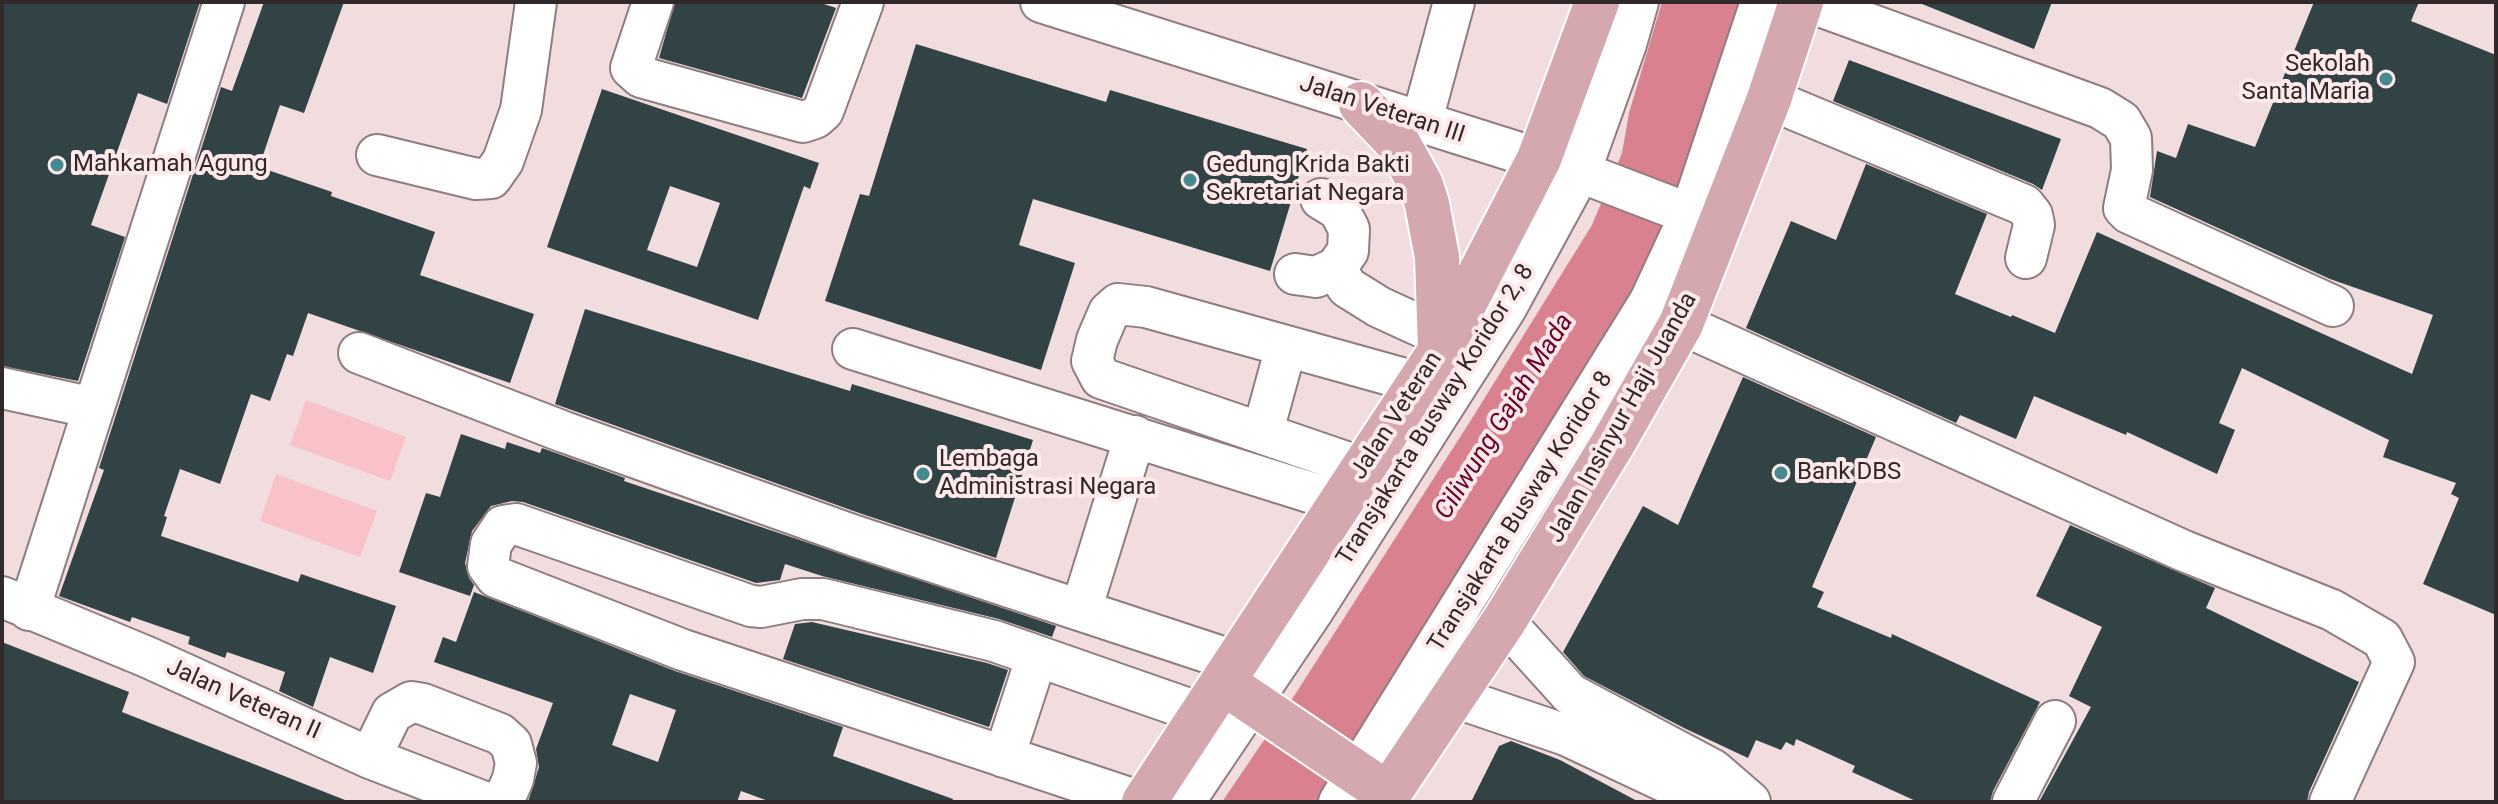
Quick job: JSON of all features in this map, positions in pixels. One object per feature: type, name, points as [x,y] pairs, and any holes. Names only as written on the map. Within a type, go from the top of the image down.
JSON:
[{"type":"main road","name":"Jalan Veteran","points":[[1143,802],[1237,696],[1352,485],[1433,356],[1539,159],[1597,2]]},
{"type":"main road","name":"Jalan Insinyur Haji Juanda","points":[[1363,788],[1454,697],[1612,445],[1681,324],[1697,217],[1769,99],[1801,2]]},
{"type":"main road","points":[[1361,104],[1398,143],[1421,185],[1437,257],[1433,356]]},
{"type":"main road","points":[[1237,696],[1363,788]]},
{"type":"street","points":[[16,604],[94,408],[224,2]]},
{"type":"street","points":[[377,155],[476,179],[491,178],[503,161],[521,110],[536,2]]},
{"type":"street","points":[[653,2],[631,68],[641,77],[803,122],[823,111],[863,2]]},
{"type":"street","name":"Jalan Veteran III","points":[[1041,2],[1088,9],[1421,124],[1586,174],[1697,217]]},
{"type":"street","points":[[1421,124],[1454,2]]},
{"type":"street","name":"Transjakarta Busway Koridor 2, 8","points":[[1184,802],[1237,696],[1506,308],[1586,174],[1638,2]]},
{"type":"street","name":"Transjakarta Busway Koridor 8","points":[[1363,788],[1697,217],[1761,2]]},
{"type":"street","points":[[1809,2],[2100,108],[2121,121],[2131,138],[2132,170],[2124,208],[2129,213],[2333,306]]},
{"type":"street","points":[[1769,99],[2024,205],[2032,215],[2034,225],[2026,258]]},
{"type":"street","points":[[1295,274],[1316,277],[1336,268],[1348,251],[1349,229],[1339,210],[1321,199]]},
{"type":"street","points":[[1336,268],[1347,287],[1379,307],[1433,356]]},
{"type":"street","points":[[1352,485],[1263,431],[1101,378],[1092,361],[1109,312],[1118,304],[1146,307],[1286,347],[1433,356]]},
{"type":"street","points":[[1681,324],[2184,551],[2332,610],[2382,639],[2394,662],[2330,802]]},
{"type":"street","points":[[1263,431],[1286,347]]},
{"type":"street","points":[[853,349],[1135,436],[1352,485]]},
{"type":"street","points":[[359,353],[564,432],[855,536],[1081,610],[1237,696]]},
{"type":"street","points":[[2,388],[94,408]]},
{"type":"street","points":[[1081,610],[1135,436]]},
{"type":"street","points":[[1143,802],[683,650],[496,577],[488,566],[491,544],[503,526],[516,524],[751,606],[823,599],[994,641],[1037,656],[1237,696]]},
{"type":"street","points":[[683,650],[704,589]]},
{"type":"street","name":"Jalan Veteran II","points":[[16,604],[147,657],[370,758],[484,802]]},
{"type":"street","points":[[1504,621],[1570,694],[1713,770],[1750,802]]},
{"type":"street","points":[[1004,757],[1037,656]]},
{"type":"street","points":[[1454,697],[1566,735],[1700,798],[1717,802]]},
{"type":"street","points":[[370,758],[392,713],[411,702],[423,704],[500,734],[511,744],[516,763],[503,802]]},
{"type":"street","points":[[2013,802],[2055,721]]},
{"type":"shaded area","points":[[306,400],[406,437],[390,481],[290,445]]},
{"type":"shaded area","points":[[276,474],[377,511],[360,557],[260,521]]},
{"type":"water","name":"Ciliwung Gajah Mada","points":[[1662,2],[1740,2],[1687,175],[1656,254],[1318,802],[1222,802],[1296,693],[1592,225],[1622,153],[1629,113]]},
{"type":"building","name":"Mahkamah Agung","points":[[2,2],[200,2],[167,104],[138,93],[91,225],[125,237],[78,381],[2,366]]},
{"type":"building","points":[[264,2],[344,2],[304,113],[280,105],[259,167],[435,232],[420,275],[534,314],[510,383],[308,313],[293,356],[287,354],[270,401],[251,394],[220,484],[180,469],[164,516],[167,517],[161,536],[298,582],[301,574],[396,606],[373,673],[330,657],[313,707],[279,691],[285,672],[227,652],[225,658],[188,644],[190,637],[132,617],[130,622],[59,596],[104,470],[99,468],[221,87],[232,91]]},
{"type":"building","points":[[675,2],[818,2],[836,8],[802,98],[659,58]]},
{"type":"building","points":[[1917,2],[2052,2],[2034,49]]},
{"type":"building","points":[[2314,2],[2419,2],[2411,21],[2496,55],[2496,615],[2423,584],[2459,498],[2451,494],[2456,483],[2383,457],[2389,440],[2242,368],[2219,423],[2235,430],[2217,474],[2127,432],[2126,435],[2034,396],[2016,439],[1960,415],[1956,423],[1746,328],[1791,221],[1836,240],[1866,164],[1987,214],[1955,294],[2011,317],[2055,333],[2097,232],[2412,374],[2433,315],[2330,279],[2150,197],[2157,151],[2176,158],[2188,124],[2255,147]]},
{"type":"building","points":[[916,44],[1106,102],[1110,90],[1307,149],[1270,271],[1033,199],[1019,245],[1075,263],[1041,370],[825,301],[860,194],[869,196]]},
{"type":"building","points":[[1849,60],[2061,139],[2042,190],[1833,101]]},
{"type":"building","points":[[602,89],[819,163],[810,189],[804,186],[758,320],[547,247]],"holes":[[[670,186],[720,203],[697,267],[647,250]]]},
{"type":"building","points":[[585,309],[850,391],[852,384],[1033,440],[996,558],[862,514],[555,404]]},
{"type":"building","points":[[1743,377],[1876,437],[1812,587],[1824,592],[1817,607],[1891,638],[1892,634],[2040,702],[1990,802],[1918,802],[1852,772],[1855,766],[1796,739],[1794,746],[1786,742],[1781,750],[1756,740],[1748,758],[1584,676],[1563,652],[1643,506],[1678,525]]},
{"type":"building","points":[[461,434],[505,449],[507,442],[540,453],[542,448],[625,478],[624,481],[1056,626],[1052,637],[999,619],[822,576],[785,564],[780,580],[756,583],[523,502],[512,501],[491,506],[472,531],[465,563],[474,585],[470,596],[399,572],[426,493],[440,497]]},
{"type":"building","points":[[2070,525],[2215,588],[2206,608],[2359,682],[2307,802],[2039,802],[2091,707],[2069,696],[2102,627],[2036,596]]},
{"type":"building","points":[[474,592],[675,671],[843,727],[833,756],[953,799],[952,802],[771,802],[741,791],[737,802],[528,802],[539,767],[536,749],[553,703],[434,662],[443,637],[456,642]],"holes":[[[630,694],[676,710],[658,762],[612,745]]]},
{"type":"building","points":[[812,622],[1008,670],[989,727],[783,659],[795,624]]},
{"type":"building","points":[[2,642],[129,692],[122,712],[350,802],[2,802]]},
{"type":"building","points":[[1511,741],[1560,760],[1639,802],[1471,802],[1499,746]]},
{"type":"place","name":"Sekolah Santa Maria","points":[[2386,79]]},
{"type":"place","name":"Mahkamah Agung","points":[[57,165]]},
{"type":"place","name":"Gedung Krida Bakti Sekretariat Negara","points":[[1190,180]]},
{"type":"place","name":"Bank DBS","points":[[1781,473]]},
{"type":"place","name":"Lembaga Administrasi Negara","points":[[923,474]]}]
